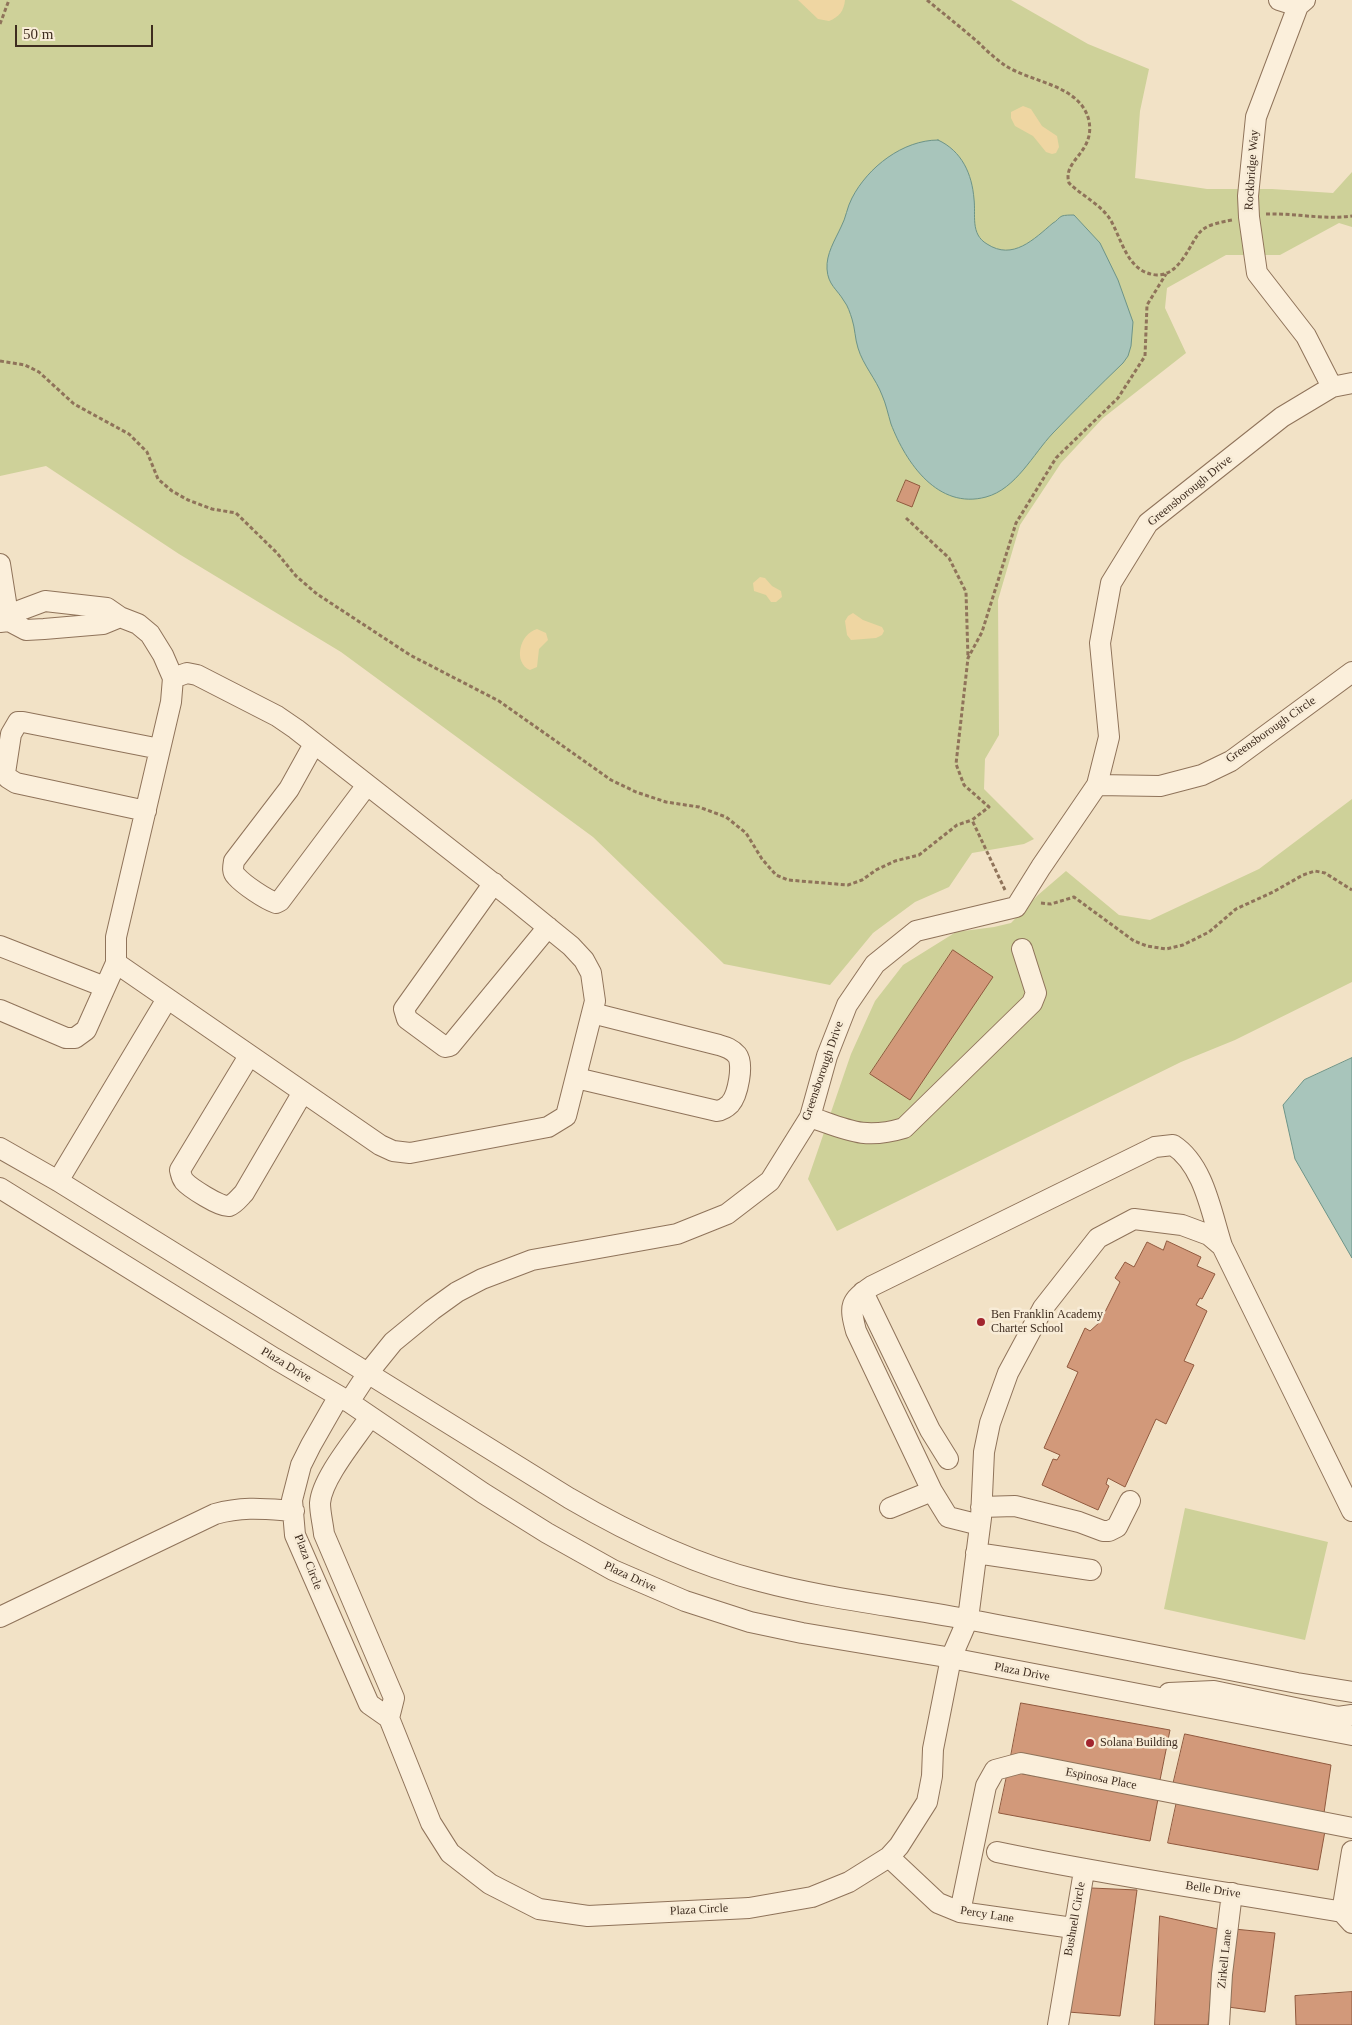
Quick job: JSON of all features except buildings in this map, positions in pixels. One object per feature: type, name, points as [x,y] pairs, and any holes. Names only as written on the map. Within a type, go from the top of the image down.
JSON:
[{"type":"street","points":[[1279,0],[1301,3]]},
{"type":"street","name":"Rockbridge Way","points":[[1301,3],[1256,117],[1248,196],[1249,216],[1257,273],[1306,336],[1332,387]]},
{"type":"street","name":"Greensborough Drive","points":[[344,1399],[393,1342],[411,1326],[457,1292],[482,1279],[532,1260],[677,1234],[727,1214],[770,1181],[810,1117],[827,1056],[847,1005],[875,964],[916,931],[1016,907],[1097,785],[1108,738],[1100,643],[1111,583],[1148,523],[1282,417],[1332,387],[1352,383]]},
{"type":"street","points":[[0,564],[5,622]]},
{"type":"street","points":[[0,1010],[66,1038],[75,1038],[86,1030],[116,963],[116,937],[171,702],[173,678],[163,655],[150,634],[138,624],[107,608],[45,601],[21,610],[5,622]]},
{"type":"street","points":[[68,603],[70,627]]},
{"type":"street","points":[[5,622],[26,630],[103,624],[120,616]]},
{"type":"street","name":"Greensborough Circle","points":[[1097,785],[1160,786],[1202,775],[1231,760],[1352,672]]},
{"type":"street","points":[[116,963],[380,1145],[393,1151],[410,1153],[548,1127],[566,1116],[595,1001],[591,973],[584,960],[577,953],[494,883],[314,744],[277,716],[197,675],[187,673],[173,678]]},
{"type":"street","points":[[146,811],[16,783],[8,778],[5,773],[11,734],[18,722],[23,722],[160,749]]},
{"type":"street","points":[[314,744],[289,789],[234,861],[233,869],[235,876],[269,901],[276,903],[280,901],[367,785]]},
{"type":"street","points":[[494,883],[404,1009],[407,1019],[444,1047],[450,1046],[548,927]]},
{"type":"street","points":[[0,946],[105,987]]},
{"type":"street","points":[[810,1117],[859,1134],[884,1134],[904,1128],[1032,1003],[1036,993],[1022,949]]},
{"type":"street","points":[[58,1181],[167,999]]},
{"type":"street","points":[[576,1078],[717,1111],[723,1110],[732,1101],[742,1068],[737,1055],[729,1048],[592,1014]]},
{"type":"street","points":[[249,1056],[180,1170],[185,1182],[221,1206],[229,1206],[235,1202],[244,1193],[303,1092]]},
{"type":"street","points":[[1130,1501],[1117,1527],[1109,1531],[1103,1531],[1079,1522],[1015,1506],[981,1510],[948,1517],[932,1491],[856,1331],[852,1306],[856,1298],[872,1286],[1155,1147],[1173,1145],[1189,1159],[1204,1191],[1222,1246],[1352,1510]]},
{"type":"street","points":[[0,1148],[58,1181],[589,1510],[631,1533],[672,1551],[724,1571],[761,1582],[968,1619],[1352,1692]]},
{"type":"street","name":"Plaza Drive","points":[[0,1188],[274,1358],[344,1399],[483,1493],[547,1533],[597,1562],[656,1589],[711,1610],[750,1622],[951,1658],[1352,1735]]},
{"type":"street","name":"Plaza Circle","points":[[344,1399],[311,1444],[302,1465],[292,1500],[296,1535],[370,1704],[389,1718],[430,1824],[450,1852],[490,1884],[539,1910],[588,1916],[749,1908],[812,1898],[849,1882],[889,1857],[899,1846],[927,1802],[932,1776],[933,1749],[951,1658],[968,1619],[981,1510],[984,1452],[988,1433],[1008,1373],[1044,1308],[1098,1238],[1134,1219],[1182,1225],[1209,1235],[1222,1246]]},
{"type":"street","points":[[863,1292],[930,1430],[948,1459]]},
{"type":"street","name":"Plaza Circle","points":[[370,1417],[333,1470],[320,1502],[324,1534],[394,1698],[389,1718]]},
{"type":"street","points":[[890,1508],[932,1491]]},
{"type":"street","points":[[0,1617],[215,1514],[252,1507],[294,1511]]},
{"type":"street","points":[[976,1553],[1091,1570]]},
{"type":"street","points":[[1137,1695],[1214,1691],[1338,1717],[1352,1715]]},
{"type":"street","name":"Espinosa Place","points":[[960,1912],[986,1786],[995,1770],[1021,1763],[1352,1828]]},
{"type":"street","name":"Belle Drive","points":[[1084,1871],[1232,1893],[1347,1918],[1352,1851]]},
{"type":"street","name":"Bushnell Circle","points":[[997,1852],[1084,1871],[1058,2025]]},
{"type":"street","name":"Percy Lane","points":[[889,1857],[938,1903],[960,1912],[1073,1928]]},
{"type":"street","name":"Zirkell Lane","points":[[1219,2025],[1222,1974],[1232,1893]]},
{"type":"path","points":[[0,24],[9,0]]},
{"type":"path","points":[[927,0],[1007,67],[1065,92],[1079,102],[1087,116],[1090,133],[1081,155],[1068,169],[1069,183],[1109,218],[1127,254],[1136,266],[1147,273],[1166,274]]},
{"type":"path","points":[[968,658],[982,632],[1016,523],[1056,458],[1118,398],[1145,356],[1147,305],[1166,274],[1175,269],[1201,229],[1211,224],[1249,216],[1279,214],[1320,218],[1352,216]]},
{"type":"path","points":[[0,361],[25,365],[39,372],[74,404],[129,434],[147,452],[158,479],[188,500],[212,509],[236,513],[277,553],[296,576],[316,594],[410,655],[499,701],[611,780],[636,792],[666,802],[699,807],[726,817],[746,833],[766,864],[776,875],[788,880],[848,885],[862,880],[876,870],[895,861],[919,856],[957,826],[972,820],[989,807],[964,785],[956,764],[968,658],[966,592],[949,558],[906,518]]},
{"type":"path","points":[[972,820],[1002,886],[1016,907],[1035,902],[1051,904],[1074,897],[1134,941],[1147,946],[1166,949],[1183,944],[1209,932],[1236,910],[1303,875],[1315,871],[1325,874],[1352,890]]},
{"type":"green space","points":[[0,0],[1011,0],[1088,44],[1149,69],[1140,111],[1135,178],[1207,189],[1272,189],[1333,193],[1352,172],[1352,227],[1339,223],[1280,255],[1226,255],[1167,288],[1165,308],[1186,353],[1103,418],[1061,463],[1020,525],[998,600],[999,735],[985,759],[984,789],[1034,839],[1024,844],[972,853],[949,887],[915,902],[873,933],[830,985],[724,964],[593,837],[341,652],[179,554],[46,466],[0,476]]},
{"type":"green space","points":[[1352,799],[1352,982],[1235,1040],[1181,1062],[837,1231],[808,1179],[851,1054],[875,1001],[903,965],[956,932],[1011,923],[1038,895],[1066,871],[1119,915],[1150,920],[1259,869]]},
{"type":"green space","points":[[1185,1508],[1328,1542],[1305,1640],[1164,1609]]},
{"type":"sand","points":[[798,0],[845,0],[840,13],[836,18],[829,21],[818,19]]},
{"type":"sand","points":[[1023,106],[1031,109],[1042,126],[1057,136],[1059,147],[1056,153],[1046,152],[1033,136],[1015,126],[1011,118],[1011,112]]},
{"type":"sand","points":[[760,577],[765,578],[772,586],[781,591],[782,597],[776,602],[771,602],[766,595],[754,591],[753,583]]},
{"type":"sand","points":[[853,613],[863,620],[882,627],[884,631],[882,635],[876,638],[851,640],[847,635],[845,621]]},
{"type":"sand","points":[[537,629],[546,633],[548,640],[539,649],[537,667],[530,670],[521,661],[520,649],[526,637]]},
{"type":"water","points":[[938,140],[953,150],[968,172],[973,190],[976,230],[982,240],[997,249],[1014,249],[1031,241],[1061,217],[1074,215],[1100,243],[1118,280],[1133,322],[1131,346],[1128,356],[1123,363],[1053,433],[1023,470],[1006,487],[986,497],[969,499],[953,497],[939,490],[926,480],[905,454],[891,424],[885,402],[860,354],[849,310],[831,283],[827,269],[829,253],[843,224],[850,201],[867,176],[888,157],[900,150],[925,141]]},
{"type":"water","points":[[1352,1058],[1352,1258],[1295,1159],[1283,1105],[1304,1080]]},
{"type":"place","name":"Ben Franklin Academy Charter School","points":[[981,1322]]},
{"type":"place","name":"Solana Building","points":[[1090,1743]]}]
